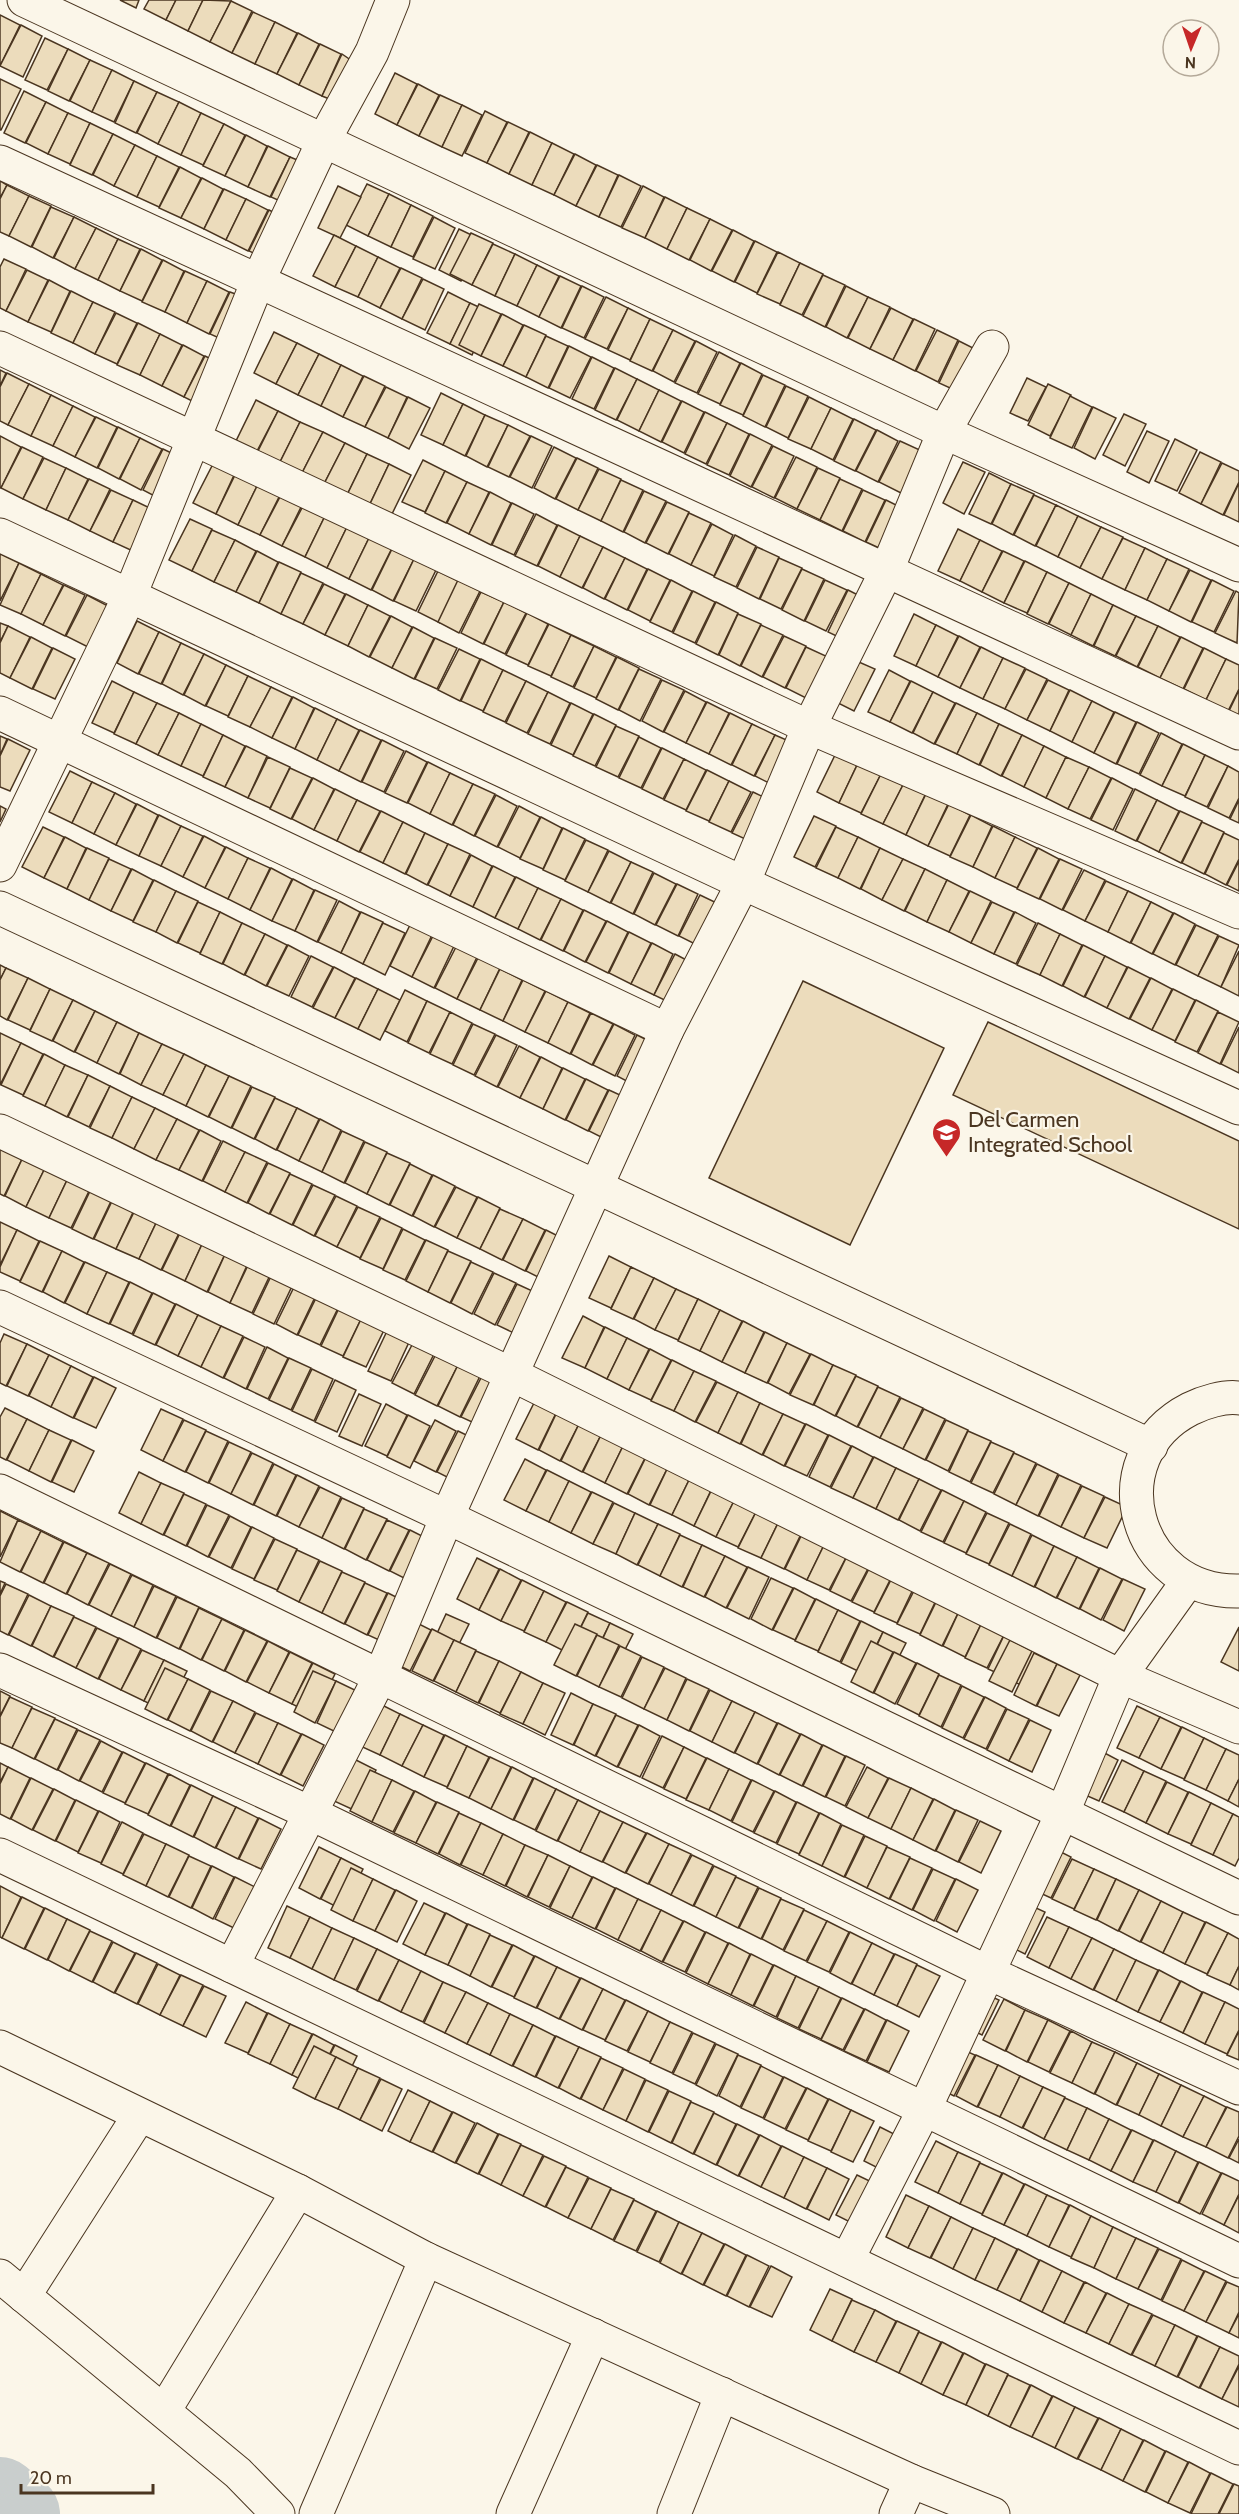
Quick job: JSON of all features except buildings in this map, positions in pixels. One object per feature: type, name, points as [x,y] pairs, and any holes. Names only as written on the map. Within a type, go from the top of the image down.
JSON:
[{"type":"street","points":[[24,0],[57,7],[324,140],[944,432],[1239,565]]},
{"type":"street","points":[[0,865],[130,595],[258,281],[324,140],[372,52],[393,0]]},
{"type":"street","points":[[0,162],[1239,733]]},
{"type":"street","points":[[231,1966],[380,1677],[447,1516],[667,1030],[743,883],[809,727],[886,572],[944,432],[992,347]]},
{"type":"street","points":[[0,348],[809,727],[1239,912]]},
{"type":"street","points":[[0,535],[743,883],[1239,1108]]},
{"type":"street","points":[[0,713],[667,1030]]},
{"type":"street","points":[[0,908],[1151,1446]]},
{"type":"street","points":[[0,1131],[511,1374],[1120,1676],[1239,1727]]},
{"type":"street","points":[[0,1307],[447,1516],[1239,1898]]},
{"type":"street","points":[[1239,1398],[1202,1403],[1173,1418],[1152,1442],[1138,1472],[1136,1503],[1144,1534],[1162,1561],[1188,1581],[1219,1592],[1239,1591]]},
{"type":"street","points":[[0,1491],[987,1972],[1239,2088]]},
{"type":"street","points":[[847,2260],[924,2110],[1062,1814],[1120,1676],[1188,1581]]},
{"type":"street","points":[[0,1670],[310,1813],[1239,2261]]},
{"type":"street","points":[[0,1855],[1239,2448]]},
{"type":"street","points":[[0,2047],[298,2192],[426,2259],[911,2481],[993,2514]]},
{"type":"street","points":[[139,2116],[12,2286],[238,2473],[278,2514]]},
{"type":"street","points":[[164,2411],[298,2192]]},
{"type":"street","points":[[316,2514],[426,2259]]},
{"type":"street","points":[[513,2514],[593,2335]]},
{"type":"street","points":[[674,2514],[722,2394]]},
{"type":"street","points":[[896,2514],[911,2481]]},
{"type":"waterway","points":[[0,2497],[20,2514]]},
{"type":"place","name":"Del Carmen Integrated School","points":[[947,1158]]}]
